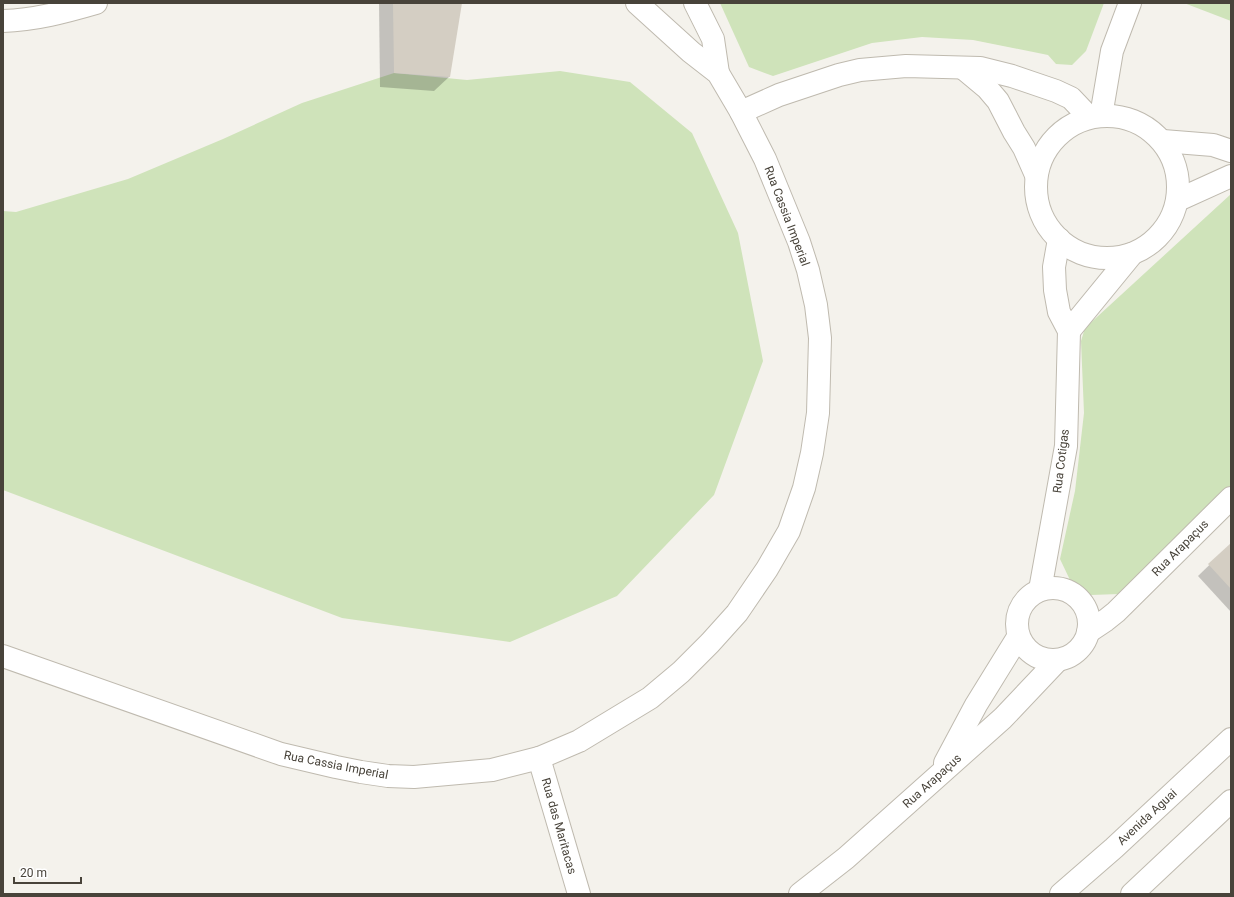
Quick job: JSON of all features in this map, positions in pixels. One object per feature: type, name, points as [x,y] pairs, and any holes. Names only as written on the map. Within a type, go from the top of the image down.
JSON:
[{"type":"street","points":[[3,21],[18,21],[55,15],[96,3]]},
{"type":"street","name":"Rua Cassia Imperial","points":[[3,656],[281,754],[336,767],[388,776],[414,777],[492,770],[540,758],[579,741],[650,698],[681,672],[710,643],[737,613],[771,562],[789,531],[804,488],[812,453],[818,413],[820,338],[816,305],[808,270],[799,242],[765,159],[741,112],[718,74],[691,52],[637,3]]},
{"type":"street","points":[[695,3],[713,39],[718,74]]},
{"type":"street","points":[[1095,117],[1112,51],[1130,3]]},
{"type":"street","points":[[741,112],[779,95],[815,82],[860,70],[906,66],[980,68],[1012,76],[1056,91],[1070,98],[1095,117]]},
{"type":"street","points":[[963,68],[987,88],[998,101],[1024,148],[1036,174],[1038,205],[1047,224],[1059,239],[1075,251],[1094,257],[1113,258],[1132,254]]},
{"type":"street","points":[[1036,174],[1050,144],[1068,127],[1095,117],[1130,118],[1148,127],[1163,141],[1173,159],[1178,179],[1178,200],[1169,222],[1153,241],[1132,254],[1069,331],[1059,312],[1055,290],[1054,267],[1059,239]]},
{"type":"street","points":[[1163,141],[1212,145],[1231,151]]},
{"type":"street","points":[[1178,200],[1231,176]]},
{"type":"street","name":"Rua Cotigas","points":[[1040,590],[1066,446],[1069,331]]},
{"type":"street","name":"Rua Arapaçus","points":[[1088,632],[1106,620],[1231,498]]},
{"type":"street","points":[[1051,588],[1062,589],[1072,593],[1081,601],[1086,610],[1089,621],[1088,632],[1084,642],[1077,651],[1068,658],[1045,660],[1033,656],[1024,647],[1018,636],[1016,625],[1018,614],[1030,595],[1040,590],[1051,588]]},
{"type":"street","points":[[1081,601],[1107,602],[1129,598]]},
{"type":"street","points":[[939,774],[976,705],[1018,636]]},
{"type":"street","name":"Rua Arapaçus","points":[[800,894],[846,858],[1003,718],[1058,660]]},
{"type":"street","name":"Avenida Aguai","points":[[1061,894],[1114,848],[1231,739]]},
{"type":"street","name":"Rua das Maritacas","points":[[540,758],[579,894]]},
{"type":"street","points":[[1132,894],[1231,801]]},
{"type":"green space","points":[[720,3],[1104,3],[1086,51],[1072,65],[1056,64],[1048,55],[973,40],[922,37],[872,43],[773,76],[749,67]]},
{"type":"green space","points":[[1184,3],[1231,3],[1231,21]]},
{"type":"green space","points":[[560,71],[630,82],[692,133],[738,233],[763,361],[714,495],[617,596],[510,642],[342,618],[3,490],[3,211],[16,212],[128,179],[223,139],[302,103],[394,73],[467,80]]},
{"type":"green space","points":[[1231,194],[1231,491],[1119,594],[1091,595],[1070,580],[1060,559],[1075,491],[1084,413],[1081,341],[1085,328]]},
{"type":"building","points":[[393,3],[462,3],[450,77],[394,73]]},
{"type":"building","points":[[1231,543],[1231,589],[1208,564]]}]
